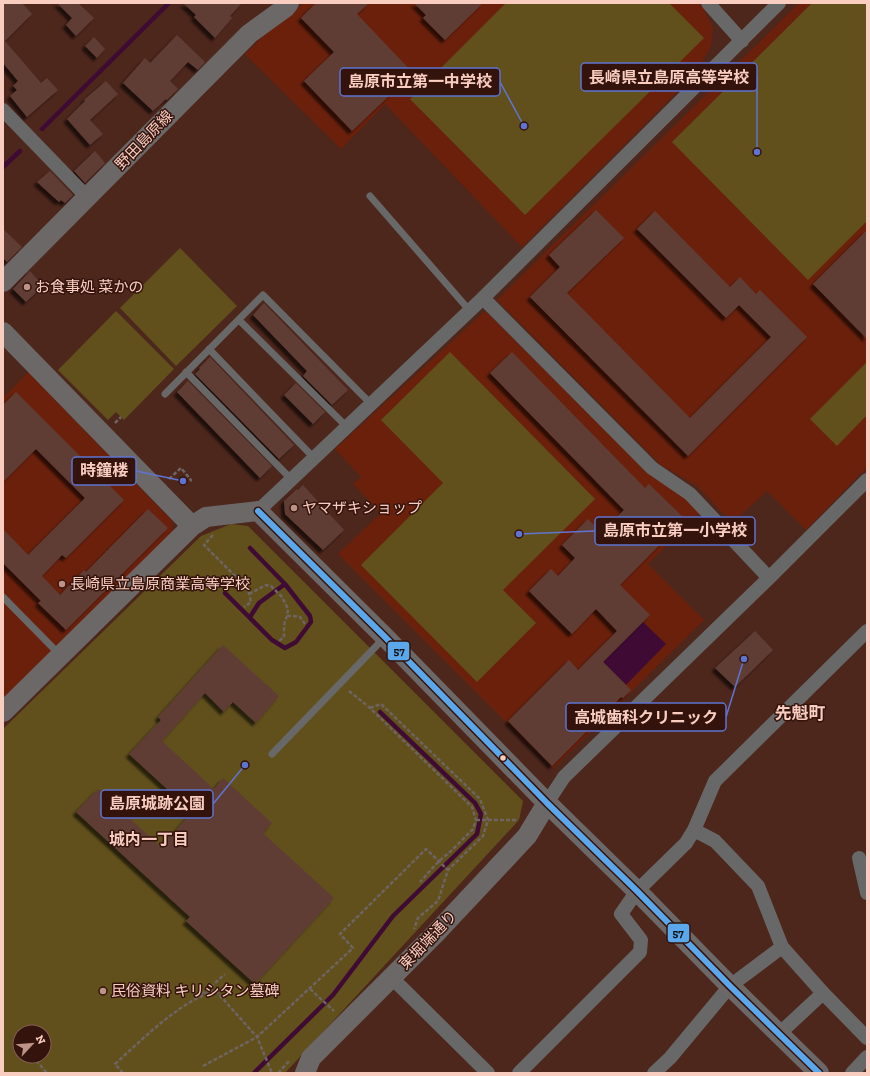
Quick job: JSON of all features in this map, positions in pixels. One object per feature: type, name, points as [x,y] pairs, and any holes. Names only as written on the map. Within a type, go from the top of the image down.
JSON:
[{"type":"street","name":"野田島原線","points":[[3,282],[249,34],[285,8],[289,3]]},
{"type":"street","points":[[708,3],[742,41]]},
{"type":"street","points":[[3,712],[192,526],[206,517],[258,511],[292,480],[470,311],[779,3]]},
{"type":"street","points":[[3,110],[88,198]]},
{"type":"street","points":[[483,298],[652,468],[690,494],[769,578]]},
{"type":"street","points":[[3,332],[192,526]]},
{"type":"street","points":[[547,803],[564,778],[867,480]]},
{"type":"street","points":[[258,511],[385,637],[547,803],[637,890],[730,986],[818,1073]]},
{"type":"street","points":[[518,1073],[640,952],[641,940],[621,914],[637,890],[686,842],[694,830],[715,781],[867,631]]},
{"type":"street","name":"東堀端通り","points":[[305,1073],[311,1058],[437,932],[527,836],[547,803]]},
{"type":"street","points":[[694,830],[714,841],[758,886],[782,947],[823,993],[867,1038]]},
{"type":"street","points":[[859,858],[867,893]]},
{"type":"street","points":[[654,1073],[670,1058],[730,986],[782,947]]},
{"type":"street","points":[[392,978],[488,1073]]},
{"type":"street","points":[[779,1034],[823,993]]},
{"type":"street","points":[[852,1073],[867,1057]]},
{"type":"lane","points":[[370,196],[470,311]]},
{"type":"lane","points":[[165,394],[263,295],[371,404]]},
{"type":"lane","points":[[239,320],[347,427]]},
{"type":"lane","points":[[209,349],[314,458]]},
{"type":"lane","points":[[186,372],[292,480]]},
{"type":"lane","points":[[3,596],[60,655]]},
{"type":"lane","points":[[272,754],[385,637]]},
{"type":"path","points":[[164,482],[180,468],[191,480],[190,481]]},
{"type":"path","points":[[207,541],[204,544],[247,588],[251,602],[244,607]]},
{"type":"path","points":[[249,594],[266,585],[271,586],[282,597],[288,609],[288,616],[285,621],[284,637],[279,641]]},
{"type":"path","points":[[288,616],[300,617],[305,624]]},
{"type":"path","points":[[348,690],[370,708],[472,807],[476,820],[473,829],[439,861],[420,882]]},
{"type":"path","points":[[203,1066],[257,1037],[353,948],[340,934],[426,849],[448,870],[483,836],[488,820],[480,799],[381,704],[370,708]]},
{"type":"path","points":[[476,820],[519,820]]},
{"type":"path","points":[[123,1073],[115,1064],[162,1022],[206,993],[225,974]]},
{"type":"path","points":[[310,989],[334,1011]]},
{"type":"path","points":[[195,995],[215,990],[257,1037],[272,1073]]},
{"type":"path","points":[[39,1064],[47,1073]]},
{"type":"shaded area","points":[[303,3],[699,3],[713,28],[711,46],[695,74],[522,247],[385,104],[341,149],[245,54],[263,36],[290,16]]},
{"type":"shaded area","points":[[506,3],[669,3],[704,38],[525,215],[410,99]]},
{"type":"shaded area","points":[[799,3],[867,3],[867,467],[806,530],[767,491],[732,523],[697,486],[661,465],[497,300]]},
{"type":"shaded area","points":[[812,3],[867,3],[867,221],[808,280],[672,142]]},
{"type":"shaded area","points":[[180,248],[237,306],[176,366],[120,308]]},
{"type":"shaded area","points":[[116,311],[174,369],[124,420],[116,412],[108,420],[58,370]]},
{"type":"shaded area","points":[[485,311],[650,475],[681,494],[700,512],[648,564],[704,620],[553,769],[338,554],[381,513],[353,484],[361,477],[335,449]]},
{"type":"shaded area","points":[[450,352],[595,499],[503,590],[536,623],[477,682],[361,565],[443,483],[381,420]]},
{"type":"shaded area","points":[[867,362],[867,415],[837,446],[810,419]]},
{"type":"shaded area","name":"長崎県立島原商業高等学校","points":[[28,372],[172,521],[173,533],[3,699],[3,398]]},
{"type":"shaded area","points":[[231,524],[248,526],[523,801],[519,820],[285,1073],[3,1073],[3,729],[201,536]]},
{"type":"shaded area","points":[[643,622],[666,644],[626,685],[603,662]]},
{"type":"building","points":[[3,3],[22,3],[32,14],[5,41],[41,83],[47,78],[58,90],[27,117],[10,96],[17,90],[13,86],[18,81],[3,63]]},
{"type":"building","points":[[57,3],[78,3],[94,18],[76,36],[66,25],[72,18]]},
{"type":"building","points":[[183,3],[242,3],[230,16],[232,18],[215,38],[194,17],[196,15]]},
{"type":"building","points":[[316,3],[369,3],[357,14],[413,73],[352,131],[304,81],[334,52],[301,18]]},
{"type":"building","points":[[414,3],[483,3],[445,40],[423,18],[426,15]]},
{"type":"building","points":[[177,35],[205,62],[198,70],[188,62],[170,81],[178,89],[153,111],[123,83],[145,58],[150,63]]},
{"type":"building","points":[[94,37],[105,49],[97,58],[85,46]]},
{"type":"building","points":[[106,81],[118,94],[90,120],[103,134],[90,145],[67,119],[85,101],[84,100]]},
{"type":"building","points":[[95,151],[105,163],[85,183],[74,171]]},
{"type":"building","points":[[50,171],[73,195],[65,203],[61,200],[59,202],[37,182]]},
{"type":"building","points":[[596,210],[624,238],[567,293],[690,418],[771,337],[739,305],[726,318],[637,229],[655,211],[730,287],[740,277],[756,294],[760,290],[807,337],[688,456],[530,297],[560,267],[549,255]]},
{"type":"building","points":[[3,229],[22,247],[7,262],[3,258]]},
{"type":"building","points":[[867,230],[867,339],[813,284]]},
{"type":"building","name":"お食事処 菜かの","points":[[30,271],[43,286],[26,302],[13,289]]},
{"type":"building","points":[[264,303],[348,390],[332,405],[303,376],[307,371],[253,315]]},
{"type":"building","points":[[512,352],[645,488],[649,484],[685,519],[620,585],[650,615],[603,662],[631,690],[623,698],[621,697],[552,766],[508,721],[569,660],[578,670],[617,631],[596,609],[572,634],[529,591],[551,569],[558,576],[575,558],[562,545],[588,519],[601,532],[624,510],[490,373]]},
{"type":"building","points":[[210,357],[294,445],[279,459],[195,374]]},
{"type":"building","points":[[188,381],[272,466],[260,478],[177,392]]},
{"type":"building","points":[[296,383],[325,412],[313,424],[284,395]]},
{"type":"building","points":[[16,392],[124,500],[66,558],[62,555],[42,576],[60,595],[84,570],[86,572],[148,509],[168,528],[66,630],[38,603],[41,601],[3,563],[3,529],[28,555],[85,498],[36,449],[3,482],[3,405]]},
{"type":"building","points":[[303,485],[344,530],[323,550],[285,514],[284,501]]},
{"type":"building","points":[[755,631],[773,650],[735,687],[715,668]]},
{"type":"building","points":[[223,645],[279,696],[256,723],[233,702],[224,712],[205,693],[162,741],[214,789],[223,778],[272,823],[263,833],[334,898],[255,984],[186,921],[190,917],[76,812],[98,789],[161,847],[192,812],[129,754],[161,720],[158,717]]},
{"type":"waterway","points":[[42,129],[169,3]]},
{"type":"waterway","points":[[3,167],[20,151]]},
{"type":"waterway","points":[[225,593],[272,640],[285,648],[296,642],[311,622],[310,616],[285,584],[250,548]]},
{"type":"waterway","points":[[250,617],[259,603],[285,584]]},
{"type":"waterway","points":[[254,1073],[333,995],[393,916],[477,834],[481,814],[475,803],[380,712]]},
{"type":"transit line","name":"57","points":[[258,511],[385,637],[547,803],[819,1073]]},
{"type":"place","name":"島原市立第一中学校","points":[[524,126]]},
{"type":"place","name":"長崎県立島原高等学校","points":[[757,152]]},
{"type":"place","name":"お食事処 菜かの","points":[[27,287]]},
{"type":"place","name":"時鐘楼","points":[[183,481]]},
{"type":"place","name":"ヤマザキショップ","points":[[294,508]]},
{"type":"place","name":"島原市立第一小学校","points":[[519,534]]},
{"type":"place","name":"長崎県立島原商業高等学校","points":[[62,584]]},
{"type":"place","name":"高城歯科クリニック","points":[[744,659]]},
{"type":"place","name":"島原城跡公園","points":[[245,765]]},
{"type":"place","name":"民俗資料 キリシタン墓碑","points":[[103,991]]},
{"type":"district","name":"先魁町","points":[[800,713]]},
{"type":"district","name":"城内一丁目","points":[[149,839]]}]
